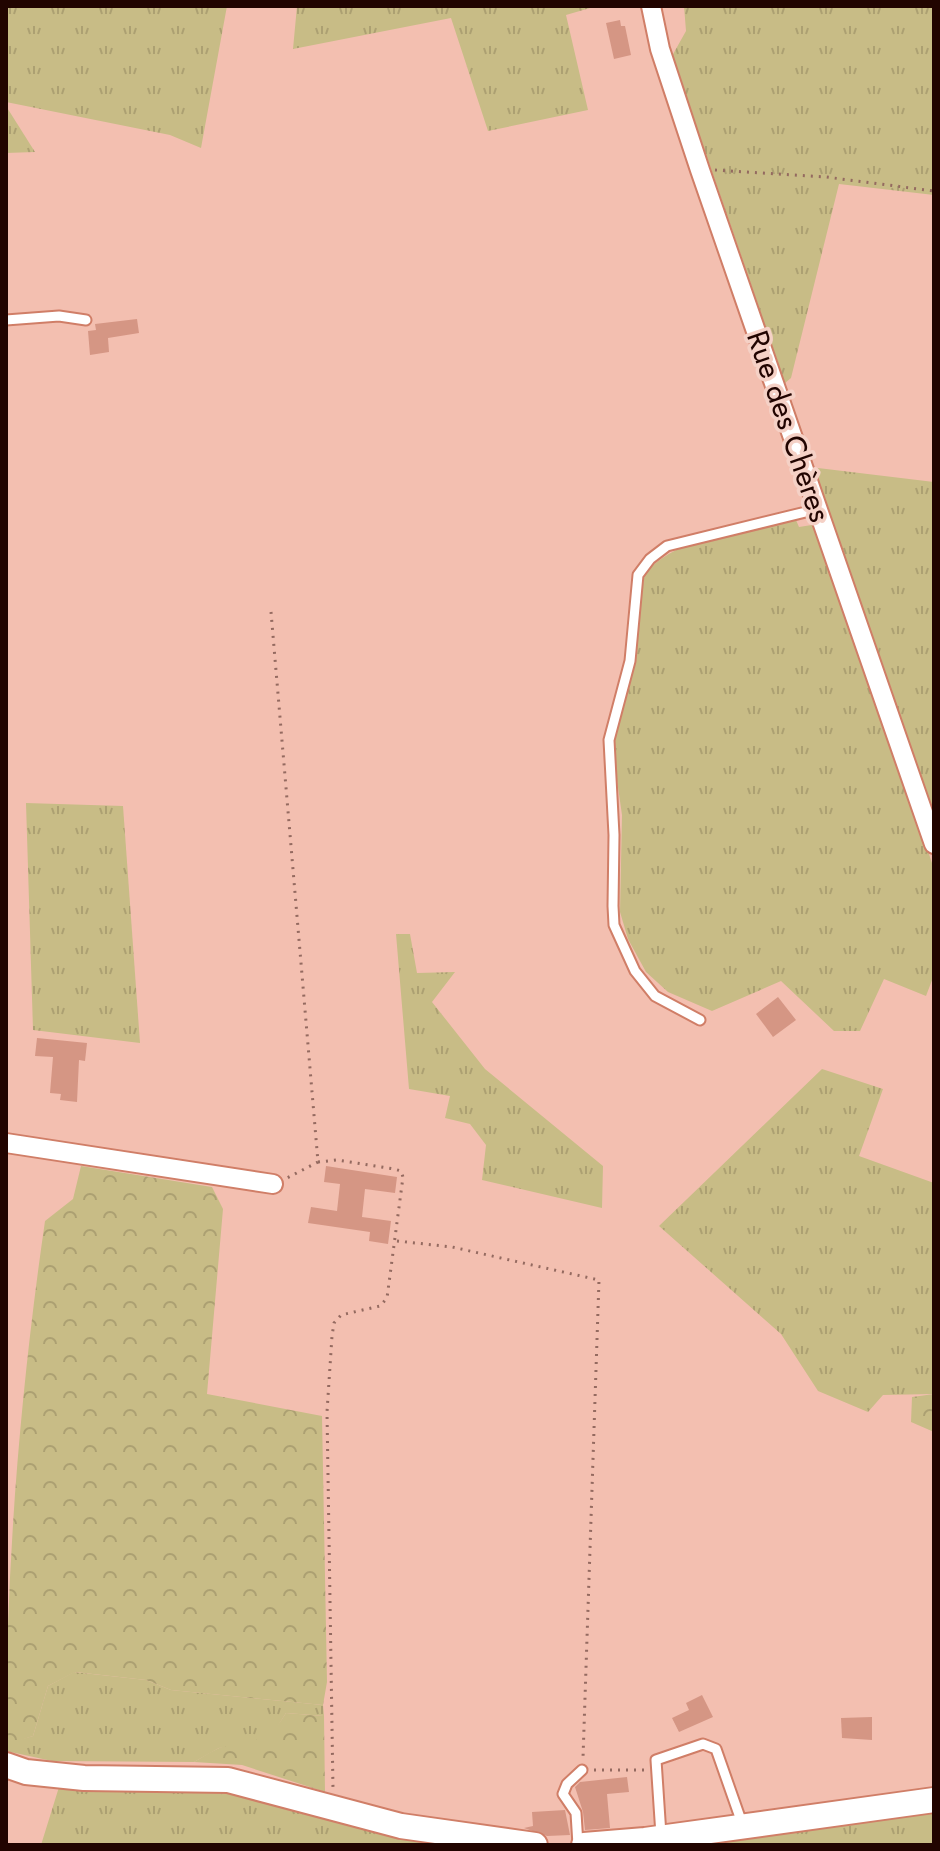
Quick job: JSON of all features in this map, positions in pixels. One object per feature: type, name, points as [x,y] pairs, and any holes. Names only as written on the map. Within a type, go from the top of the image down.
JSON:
[{"type":"street","name":"Rue des Chères","points":[[651,6],[660,49],[700,170],[934,844]]},
{"type":"street","points":[[6,1143],[273,1184]]},
{"type":"street","points":[[6,1765],[26,1772],[84,1778],[228,1780],[401,1826],[535,1845]]},
{"type":"street","points":[[581,1845],[661,1838],[934,1800]]},
{"type":"lane","points":[[6,320],[59,316],[86,320]]},
{"type":"lane","points":[[700,1020],[655,996],[635,971],[614,925],[609,740],[630,661],[638,575],[650,559],[667,546],[819,509]]},
{"type":"lane","points":[[661,1838],[654,1770],[660,1757],[703,1744],[714,1746],[733,1790],[743,1827]]},
{"type":"lane","points":[[581,1845],[576,1813],[563,1794],[567,1784],[582,1770]]},
{"type":"path","points":[[700,170],[826,177],[934,191]]},
{"type":"path","points":[[271,612],[318,1162]]},
{"type":"path","points":[[273,1184],[318,1162],[337,1160],[401,1171],[397,1241],[387,1298],[380,1306],[341,1315],[334,1323],[332,1336],[327,1412],[331,1809]]},
{"type":"path","points":[[397,1241],[452,1247],[599,1280],[582,1770],[654,1770]]},
{"type":"green space","points":[[6,6],[227,6],[201,148],[170,135],[6,102]]},
{"type":"green space","points":[[297,6],[597,6],[566,15],[588,110],[488,131],[451,18],[293,49]]},
{"type":"green space","points":[[684,6],[934,6],[934,195],[839,184],[791,378],[785,383],[672,56],[686,31]]},
{"type":"green space","points":[[6,106],[35,152],[6,153]]},
{"type":"green space","points":[[818,468],[934,482],[934,816],[816,473]]},
{"type":"green space","points":[[796,520],[799,527],[818,524],[934,869],[934,975],[926,996],[884,979],[860,1031],[834,1031],[781,981],[712,1011],[668,992],[646,972],[628,939],[620,912],[622,815],[613,752],[645,573],[676,550],[695,542]]},
{"type":"green space","points":[[26,803],[123,806],[140,1043],[33,1030]]},
{"type":"green space","points":[[396,934],[410,934],[417,973],[455,972],[432,1002],[485,1069],[603,1166],[602,1208],[482,1180],[486,1145],[470,1124],[445,1118],[450,1096],[409,1089]]},
{"type":"green space","points":[[822,1069],[883,1089],[859,1156],[934,1183],[934,1394],[883,1395],[868,1412],[818,1391],[781,1334],[659,1226]]},
{"type":"green space","points":[[81,1166],[212,1187],[223,1209],[207,1394],[322,1416],[327,1682],[323,1705],[171,1690],[146,1680],[75,1672],[48,1686],[33,1736],[15,1742],[6,1739],[12,1544],[36,1286],[45,1221],[73,1199]]},
{"type":"green space","points":[[934,1394],[934,1432],[911,1422],[912,1397]]},
{"type":"green space","points":[[74,1672],[146,1680],[171,1690],[323,1705],[324,1716],[286,1713],[274,1732],[258,1742],[219,1748],[194,1762],[52,1761],[6,1751],[6,1739],[15,1741],[33,1736],[48,1686]]},
{"type":"green space","points":[[286,1713],[324,1716],[325,1792],[242,1765],[194,1762],[222,1747],[266,1736]]},
{"type":"green space","points":[[59,1787],[212,1789],[349,1825],[445,1845],[41,1845]]},
{"type":"green space","points":[[934,1813],[934,1845],[694,1845]]},
{"type":"building","points":[[620,20],[621,26],[625,26],[631,55],[614,59],[606,23]]},
{"type":"building","points":[[137,319],[139,333],[108,338],[109,352],[90,355],[88,331],[96,330],[95,324]]},
{"type":"building","points":[[778,997],[796,1020],[773,1037],[756,1014]]},
{"type":"building","points":[[37,1038],[87,1043],[85,1061],[79,1060],[77,1102],[60,1100],[61,1094],[50,1093],[53,1057],[35,1056]]},
{"type":"building","points":[[326,1166],[397,1177],[395,1193],[365,1189],[362,1217],[391,1221],[388,1244],[369,1241],[370,1232],[308,1223],[311,1207],[337,1211],[340,1184],[324,1182]]},
{"type":"building","points":[[702,1695],[713,1717],[679,1732],[672,1718],[689,1710],[686,1703]]},
{"type":"building","points":[[872,1717],[872,1740],[842,1738],[841,1718]]},
{"type":"building","points":[[627,1777],[629,1792],[607,1794],[610,1828],[585,1830],[575,1787],[580,1782]]},
{"type":"building","points":[[565,1810],[570,1835],[547,1836],[524,1828],[533,1826],[532,1812]]}]
